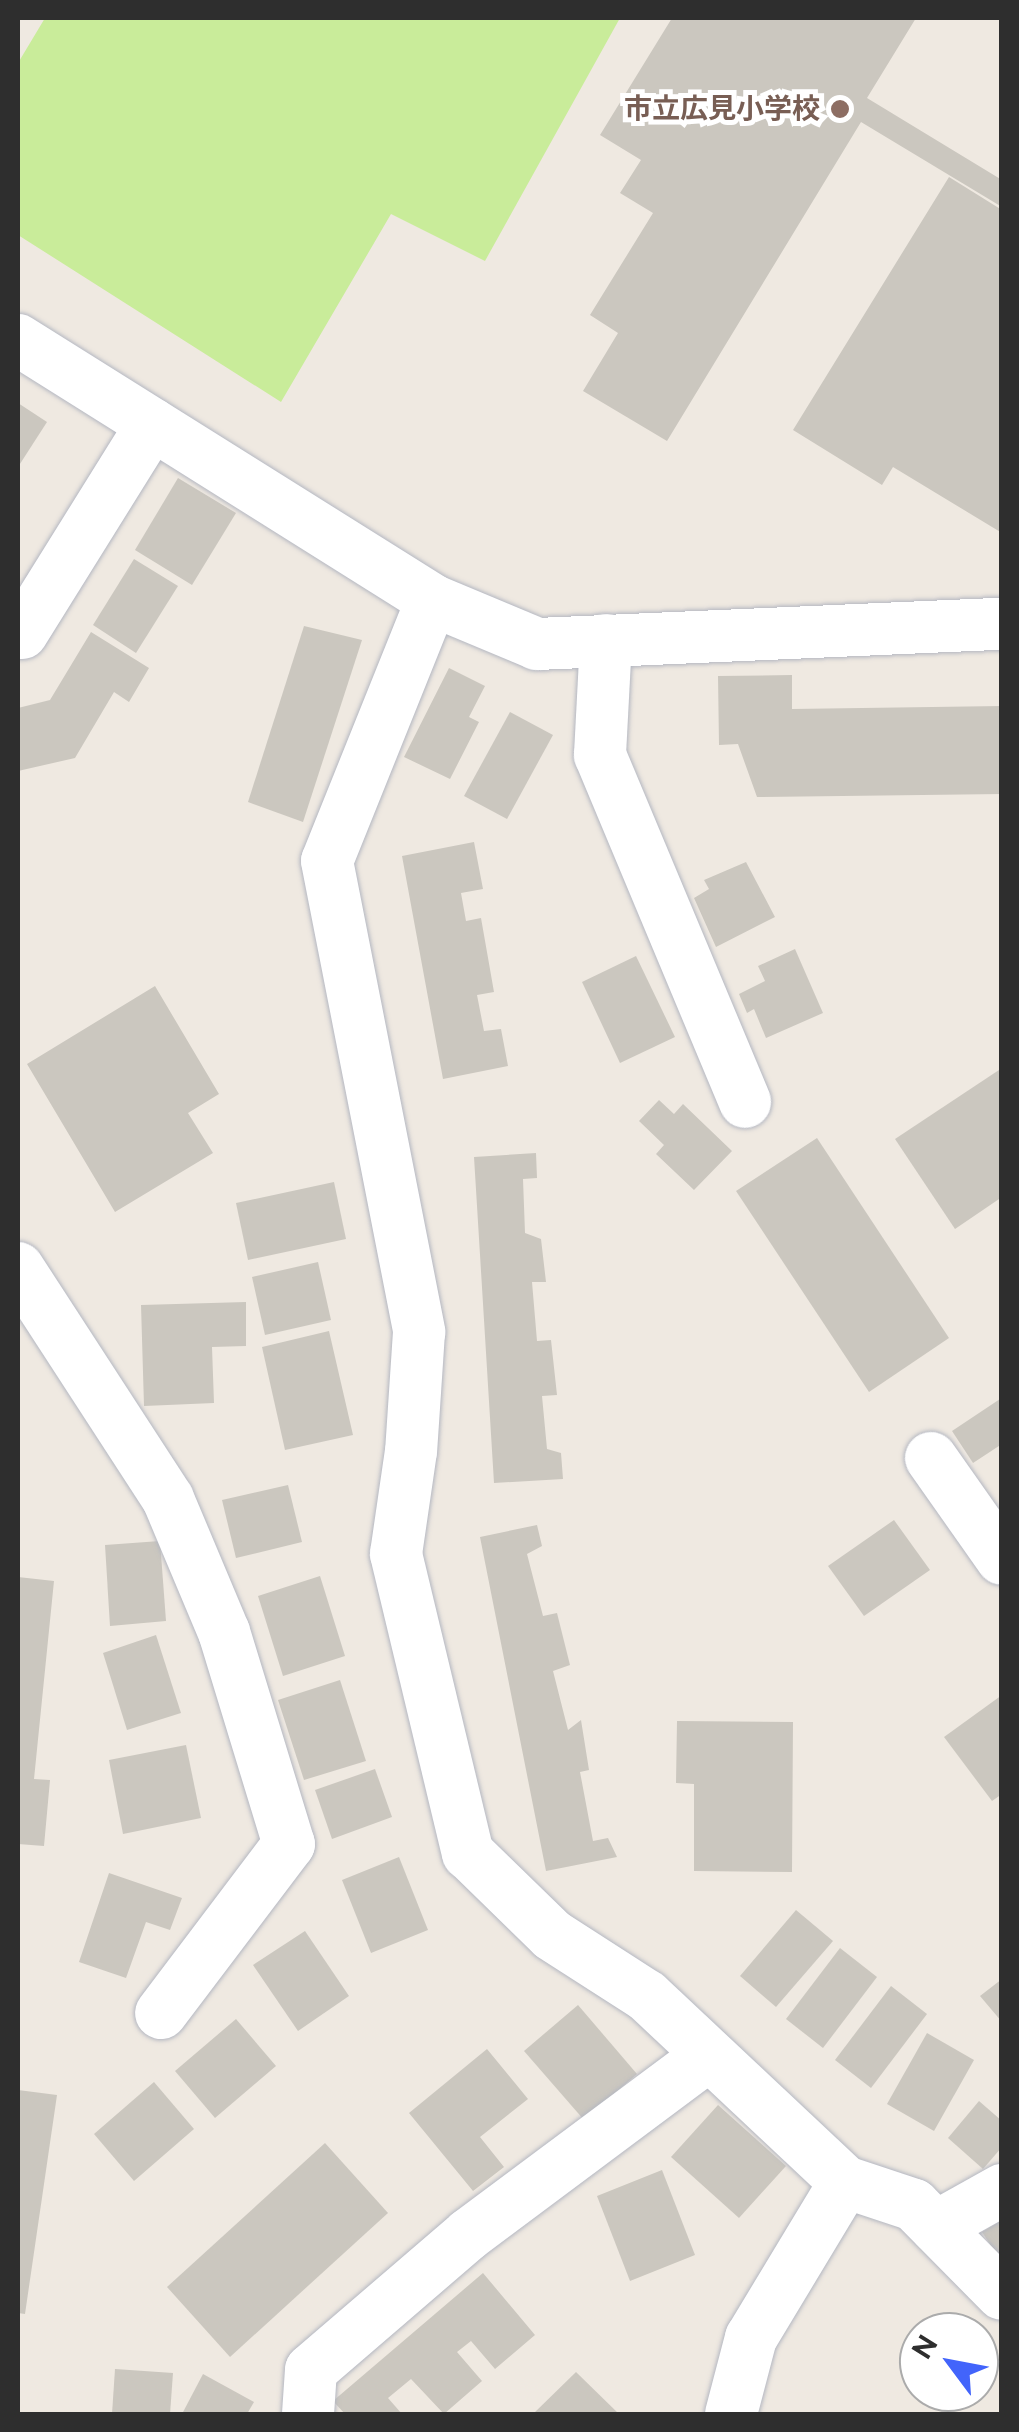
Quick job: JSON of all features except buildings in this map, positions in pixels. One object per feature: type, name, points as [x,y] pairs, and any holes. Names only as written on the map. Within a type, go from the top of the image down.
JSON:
[{"type":"street","points":[[18,340],[432,600],[536,644],[1002,624]]},
{"type":"street","points":[[22,633],[152,424]]},
{"type":"street","points":[[432,600],[327,862],[418,1332],[411,1450],[396,1554],[468,1853],[552,1935],[647,1996],[845,2182],[914,2205],[1002,2294]]},
{"type":"street","points":[[606,640],[600,754],[745,1102]]},
{"type":"street","points":[[18,1268],[168,1499],[224,1632],[289,1844],[161,2013]]},
{"type":"street","points":[[931,1458],[1002,1559]]},
{"type":"street","points":[[308,2414],[311,2370],[469,2234],[709,2055]]},
{"type":"street","points":[[731,2414],[751,2338],[845,2182]]},
{"type":"street","points":[[936,2227],[1002,2190]]},
{"type":"green space","points":[[45,18],[620,18],[485,261],[391,214],[281,402],[18,235],[18,63]]},
{"type":"place","name":"市立広見小学校","points":[[840,109]]}]
